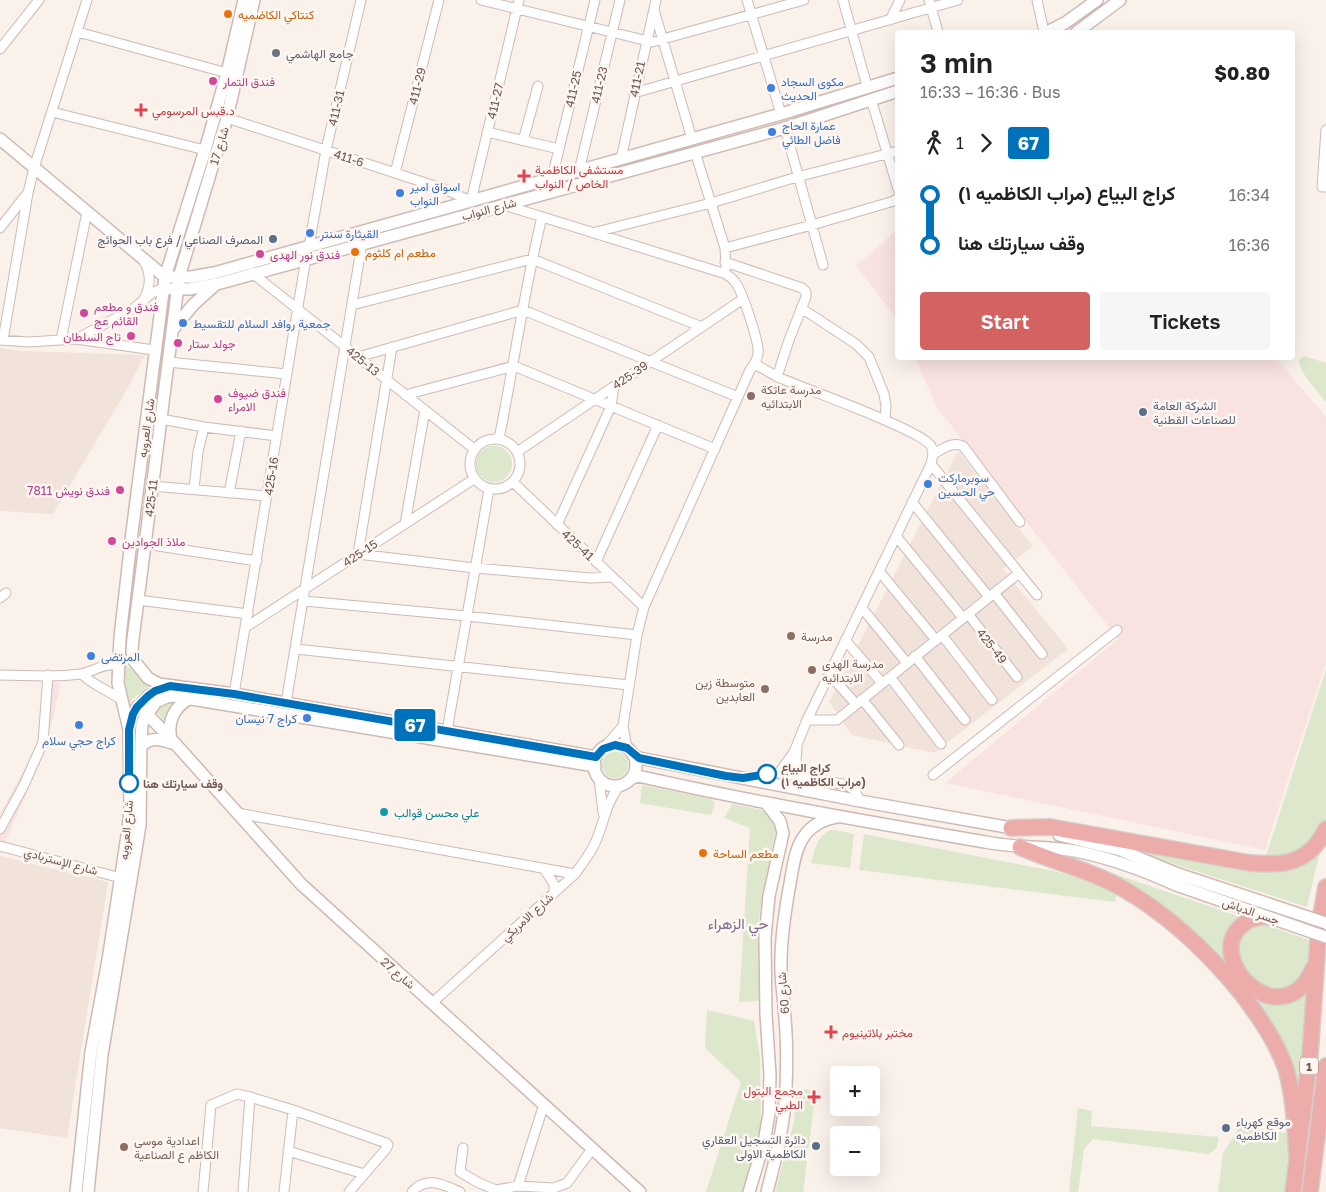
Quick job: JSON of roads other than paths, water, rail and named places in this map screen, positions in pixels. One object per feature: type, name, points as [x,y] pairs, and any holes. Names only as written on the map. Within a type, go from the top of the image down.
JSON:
[{"type":"highway","points":[[1017,828],[1050,827],[1250,863],[1276,865],[1293,861],[1304,855],[1317,843],[1326,829]]},
{"type":"highway","points":[[1019,847],[1119,886],[1174,923],[1216,962],[1260,1018],[1276,1044],[1286,1071],[1290,1090],[1297,1156]]},
{"type":"highway","points":[[1324,919],[1326,887]]},
{"type":"highway","points":[[1269,917],[1254,918],[1239,927],[1234,935],[1230,951],[1238,970],[1255,989],[1266,996],[1280,997],[1293,993],[1303,986],[1312,973],[1317,957]]},
{"type":"highway","name":"1","points":[[1293,1192],[1310,1055],[1317,957],[1322,938]]},
{"type":"highway","name":"1","points":[[1310,1192],[1326,1066]]},
{"type":"street","points":[[0,49],[39,0]]},
{"type":"street","points":[[87,0],[34,168],[2,340],[29,342],[76,339],[154,350]]},
{"type":"street","name":"شارع 17","points":[[165,283],[227,73],[244,0]]},
{"type":"street","name":"شارع 17","points":[[178,290],[180,277],[227,118],[254,0]]},
{"type":"street","name":"411-31","points":[[308,246],[326,150],[361,0]]},
{"type":"street","name":"411-29","points":[[395,173],[439,0]]},
{"type":"street","points":[[481,0],[518,4],[588,27],[652,42],[804,0]]},
{"type":"street","name":"411-25","points":[[552,178],[595,0]]},
{"type":"street","name":"411-23","points":[[579,171],[620,0]]},
{"type":"street","points":[[747,0],[780,114]]},
{"type":"street","points":[[843,0],[867,86]]},
{"type":"street","points":[[890,20],[900,0]]},
{"type":"street","points":[[634,92],[890,20],[930,4],[958,0]]},
{"type":"street","points":[[1037,0],[1045,30]]},
{"type":"street","points":[[1068,28],[1097,0]]},
{"type":"street","points":[[1080,30],[1120,0]]},
{"type":"street","name":"411-27","points":[[471,201],[518,4]]},
{"type":"street","points":[[655,4],[663,40],[692,139]]},
{"type":"street","name":"411-21","points":[[621,159],[634,92],[655,4]]},
{"type":"street","points":[[930,4],[937,30]]},
{"type":"street","points":[[78,32],[227,73]]},
{"type":"street","name":"شارع النواب","points":[[165,283],[180,277],[214,273],[579,171],[780,114],[895,79]]},
{"type":"street","points":[[523,140],[538,86]]},
{"type":"street","name":"شارع النواب","points":[[165,283],[178,290],[217,284],[306,258],[785,128],[895,92]]},
{"type":"street","points":[[871,99],[895,179]]},
{"type":"street","points":[[52,112],[205,150]]},
{"type":"street","name":"411-6","points":[[227,118],[444,189],[471,201]]},
{"type":"street","points":[[785,128],[823,265]]},
{"type":"street","points":[[1326,130],[1322,187],[1326,187]]},
{"type":"street","points":[[487,132],[559,149]]},
{"type":"street","points":[[1,141],[140,256],[165,283],[133,309],[76,339]]},
{"type":"street","points":[[695,152],[725,248],[726,274]]},
{"type":"street","points":[[595,232],[711,203],[798,177],[895,152]]},
{"type":"street","points":[[0,228],[28,193]]},
{"type":"street","points":[[725,248],[895,200]]},
{"type":"street","points":[[503,205],[726,274],[736,282],[758,349],[755,364],[750,370],[644,608],[637,635],[623,726],[636,766],[632,778]]},
{"type":"street","points":[[60,340],[87,212]]},
{"type":"street","points":[[499,439],[514,366],[532,259],[542,217]]},
{"type":"street","points":[[286,703],[362,243]]},
{"type":"street","points":[[140,256],[149,272],[149,287],[144,300]]},
{"type":"street","name":"425-16","points":[[234,694],[306,258]]},
{"type":"street","points":[[352,305],[532,259],[702,327]]},
{"type":"street","points":[[725,262],[802,288],[806,292],[777,377]]},
{"type":"street","name":"425-13","points":[[252,273],[474,449]]},
{"type":"street","name":"شارع العروبه","points":[[76,1192],[89,1061],[121,878],[130,810],[129,733],[120,699],[118,665],[132,532],[165,283]]},
{"type":"street","points":[[173,330],[193,304],[217,284]]},
{"type":"street","name":"425-11","points":[[178,290],[132,646],[134,662],[140,670],[168,691],[189,699],[598,757]]},
{"type":"street","name":"425-39","points":[[517,452],[743,299]]},
{"type":"street","points":[[801,308],[856,344],[869,357],[884,394],[886,406],[885,420]]},
{"type":"street","points":[[358,357],[523,310],[738,397]]},
{"type":"street","points":[[392,347],[358,554],[476,568],[590,578],[612,577]]},
{"type":"street","points":[[168,362],[287,374]]},
{"type":"street","points":[[755,364],[777,377],[885,420],[924,439],[931,446],[934,454],[931,464],[807,720],[797,745],[779,773]]},
{"type":"street","points":[[405,395],[514,366],[715,449]]},
{"type":"street","points":[[558,525],[612,406],[614,386]]},
{"type":"street","points":[[405,524],[425,410]]},
{"type":"street","points":[[161,419],[204,427],[277,436]]},
{"type":"street","points":[[596,562],[658,426]]},
{"type":"street","points":[[194,489],[198,452],[204,427]]},
{"type":"street","points":[[229,493],[241,431]]},
{"type":"street","points":[[489,439],[499,439],[512,446],[517,452],[520,468],[518,476],[513,482],[497,490],[480,485],[474,479],[469,464],[470,456],[480,442],[489,439]]},
{"type":"street","points":[[934,454],[953,444],[963,446],[1020,522]]},
{"type":"street","points":[[931,464],[1037,595]]},
{"type":"street","name":"425-15","points":[[246,627],[474,479]]},
{"type":"street","name":"425-41","points":[[513,482],[644,608]]},
{"type":"street","points":[[152,486],[267,496]]},
{"type":"street","points":[[447,731],[489,489]]},
{"type":"street","points":[[912,502],[1042,654]]},
{"type":"street","name":"425-49","points":[[896,536],[1017,677]]},
{"type":"street","points":[[145,544],[257,561]]},
{"type":"street","points":[[879,571],[992,700]]},
{"type":"street","points":[[807,720],[837,720],[1018,573]]},
{"type":"street","points":[[138,600],[248,614]]},
{"type":"street","points":[[304,601],[467,616],[637,635]]},
{"type":"street","points":[[862,608],[907,663]]},
{"type":"street","points":[[933,775],[1117,630]]},
{"type":"street","points":[[846,640],[882,683]]},
{"type":"street","points":[[296,649],[629,685]]},
{"type":"street","points":[[915,656],[965,720]]},
{"type":"street","points":[[0,675],[82,674],[111,664],[118,665]]},
{"type":"street","points":[[82,674],[86,679],[120,699]]},
{"type":"street","points":[[829,674],[900,745]]},
{"type":"street","points":[[0,829],[24,785],[43,742],[48,675]]},
{"type":"street","points":[[890,677],[941,744]]},
{"type":"street","points":[[129,733],[130,722],[142,701],[155,691],[168,691]]},
{"type":"street","points":[[129,733],[145,720],[156,702],[168,691]]},
{"type":"street","name":"425-11","points":[[168,691],[234,694],[598,757]]},
{"type":"street","points":[[129,733],[136,734],[141,743],[150,739],[173,742],[170,723],[173,714],[180,705],[189,699]]},
{"type":"street","name":"شارع 27","points":[[137,707],[145,720],[173,742],[301,884],[640,1192]]},
{"type":"street","name":"شارع العروبه","points":[[88,1192],[102,1055],[140,825],[141,743],[145,720]]},
{"type":"street","points":[[623,726],[598,757],[599,778],[605,783],[619,786],[638,776],[735,797],[873,822],[1019,847],[1075,851],[1119,861],[1177,879]]},
{"type":"street","points":[[598,757],[615,745],[630,751],[639,758],[874,804],[1051,834],[1120,850],[1177,879]]},
{"type":"street","points":[[797,745],[796,760],[800,776]]},
{"type":"street","points":[[710,792],[714,791],[719,784],[716,773]]},
{"type":"street","points":[[735,797],[729,786],[731,782],[740,778],[779,773],[800,776],[847,785],[855,791],[863,811],[857,819]]},
{"type":"street","name":"شارع الامريكي","points":[[599,778],[603,818]]},
{"type":"street","name":"شارع الامريكي","points":[[432,1003],[575,874],[588,858],[597,839],[607,806],[619,786]]},
{"type":"street","name":"شارع 60","points":[[749,1192],[764,1142],[769,1114],[770,1075],[764,937],[766,912],[783,833],[780,821],[766,803]]},
{"type":"street","points":[[873,822],[868,813],[874,804]]},
{"type":"street","points":[[238,813],[575,874]]},
{"type":"street","name":"شارع 60","points":[[767,1192],[778,1151],[784,1117],[786,1088],[786,1036],[781,973],[786,904],[799,845],[804,836],[816,824],[839,816]]},
{"type":"street","points":[[1017,828],[1019,831],[1015,837],[1016,844],[1019,847]]},
{"type":"street","name":"شارع الإستربادي","points":[[0,846],[121,878]]},
{"type":"street","points":[[544,869],[554,884],[554,893]]},
{"type":"street","name":"جسر الدباش","points":[[1177,879],[1322,938]]},
{"type":"street","name":"جسر الدباش","points":[[1177,879],[1324,919]]},
{"type":"street","points":[[766,1004],[771,1010],[775,1011],[780,1009],[784,1003]]},
{"type":"street","points":[[767,1032],[772,1026],[777,1026],[783,1030],[786,1036]]},
{"type":"street","points":[[203,1192],[211,1105],[236,1094],[293,1110],[386,1142],[388,1146],[386,1149],[349,1192]]},
{"type":"street","points":[[243,1192],[250,1097]]},
{"type":"street","points":[[518,1186],[544,1104]]},
{"type":"street","points":[[284,1192],[293,1110]]},
{"type":"street","points":[[463,1148],[460,1172],[477,1188],[496,1190],[518,1186],[566,1188],[592,1149]]},
{"type":"street","points":[[288,1151],[364,1174]]},
{"type":"street","points":[[412,1192],[415,1188],[438,1182],[460,1192]]},
{"type":"place","name":"كنتاكي الكاضميه","points":[[228,14]]},
{"type":"place","name":"جامع الهاشمي","points":[[276,53]]},
{"type":"place","name":"فندق التمار","points":[[213,81]]},
{"type":"place","name":"مكوى السجاد الحديث","points":[[771,88]]},
{"type":"place","name":"د.قبس المرسومي","points":[[141,110]]},
{"type":"place","name":"عمارة الحاج فاضل الطائي","points":[[772,132]]},
{"type":"place","name":"مستشفى الكاظمية الخاص / النواب","points":[[524,176]]},
{"type":"place","name":"اسواق امير النواب","points":[[400,193]]},
{"type":"place","name":"القيثارة سنتر","points":[[310,233]]},
{"type":"place","name":"المصرف الصناعي / فرع باب الحوائج","points":[[273,239]]},
{"type":"place","name":"مطعم ام كلثوم","points":[[355,252]]},
{"type":"place","name":"فندق نور الهدى","points":[[260,254]]},
{"type":"place","name":"فندق و مطعم القائم عج","points":[[84,313]]},
{"type":"place","name":"جمعية روافد السلام للتقسيط","points":[[183,323]]},
{"type":"place","name":"تاج السلطان","points":[[131,336]]},
{"type":"place","name":"جولد ستار","points":[[178,343]]},
{"type":"place","name":"مدرسة عاتكة الابتدائيه","points":[[751,396]]},
{"type":"place","name":"فندق ضيوف الامراء","points":[[218,399]]},
{"type":"place","name":"الشركة العامة للصناعات القطنية","points":[[1143,412]]},
{"type":"place","name":"سوبرماركت حي الحسين","points":[[928,484]]},
{"type":"place","name":"فندق نويش 7811","points":[[120,490]]},
{"type":"place","name":"ملاذ الجوادين","points":[[112,541]]},
{"type":"place","name":"مدرسة","points":[[791,636]]},
{"type":"place","name":"المرتضى","points":[[91,656]]},
{"type":"place","name":"مدرسة الهدى الابتدائيه","points":[[812,670]]},
{"type":"place","name":"متوسطة زين العابدين","points":[[765,689]]},
{"type":"place","name":"كراج 7 نيسان","points":[[307,718]]},
{"type":"place","name":"كراج حجي سلام","points":[[79,725]]},
{"type":"place","name":"كراج البياع (مراب الكاظميه ١)","points":[[767,774]]},
{"type":"place","name":"وقف سيارتك هنا","points":[[129,783]]},
{"type":"place","name":"علي محسن قوالب","points":[[384,812]]},
{"type":"place","name":"مطعم الساحة","points":[[703,853]]},
{"type":"place","name":"مختبر بلاتينيوم","points":[[831,1032]]},
{"type":"place","name":"مجمع البتول الطبي","points":[[814,1097]]},
{"type":"place","name":"موقع كهرباء الكاظميه","points":[[1226,1128]]},
{"type":"place","name":"دائرة التسجيل العقاري الكاظمية الاولى","points":[[816,1146]]},
{"type":"place","name":"اعدادية موسى الكاظم ع الصناعية","points":[[124,1147]]},
{"type":"district","name":"حي الزهراء","points":[[738,923]]}]
